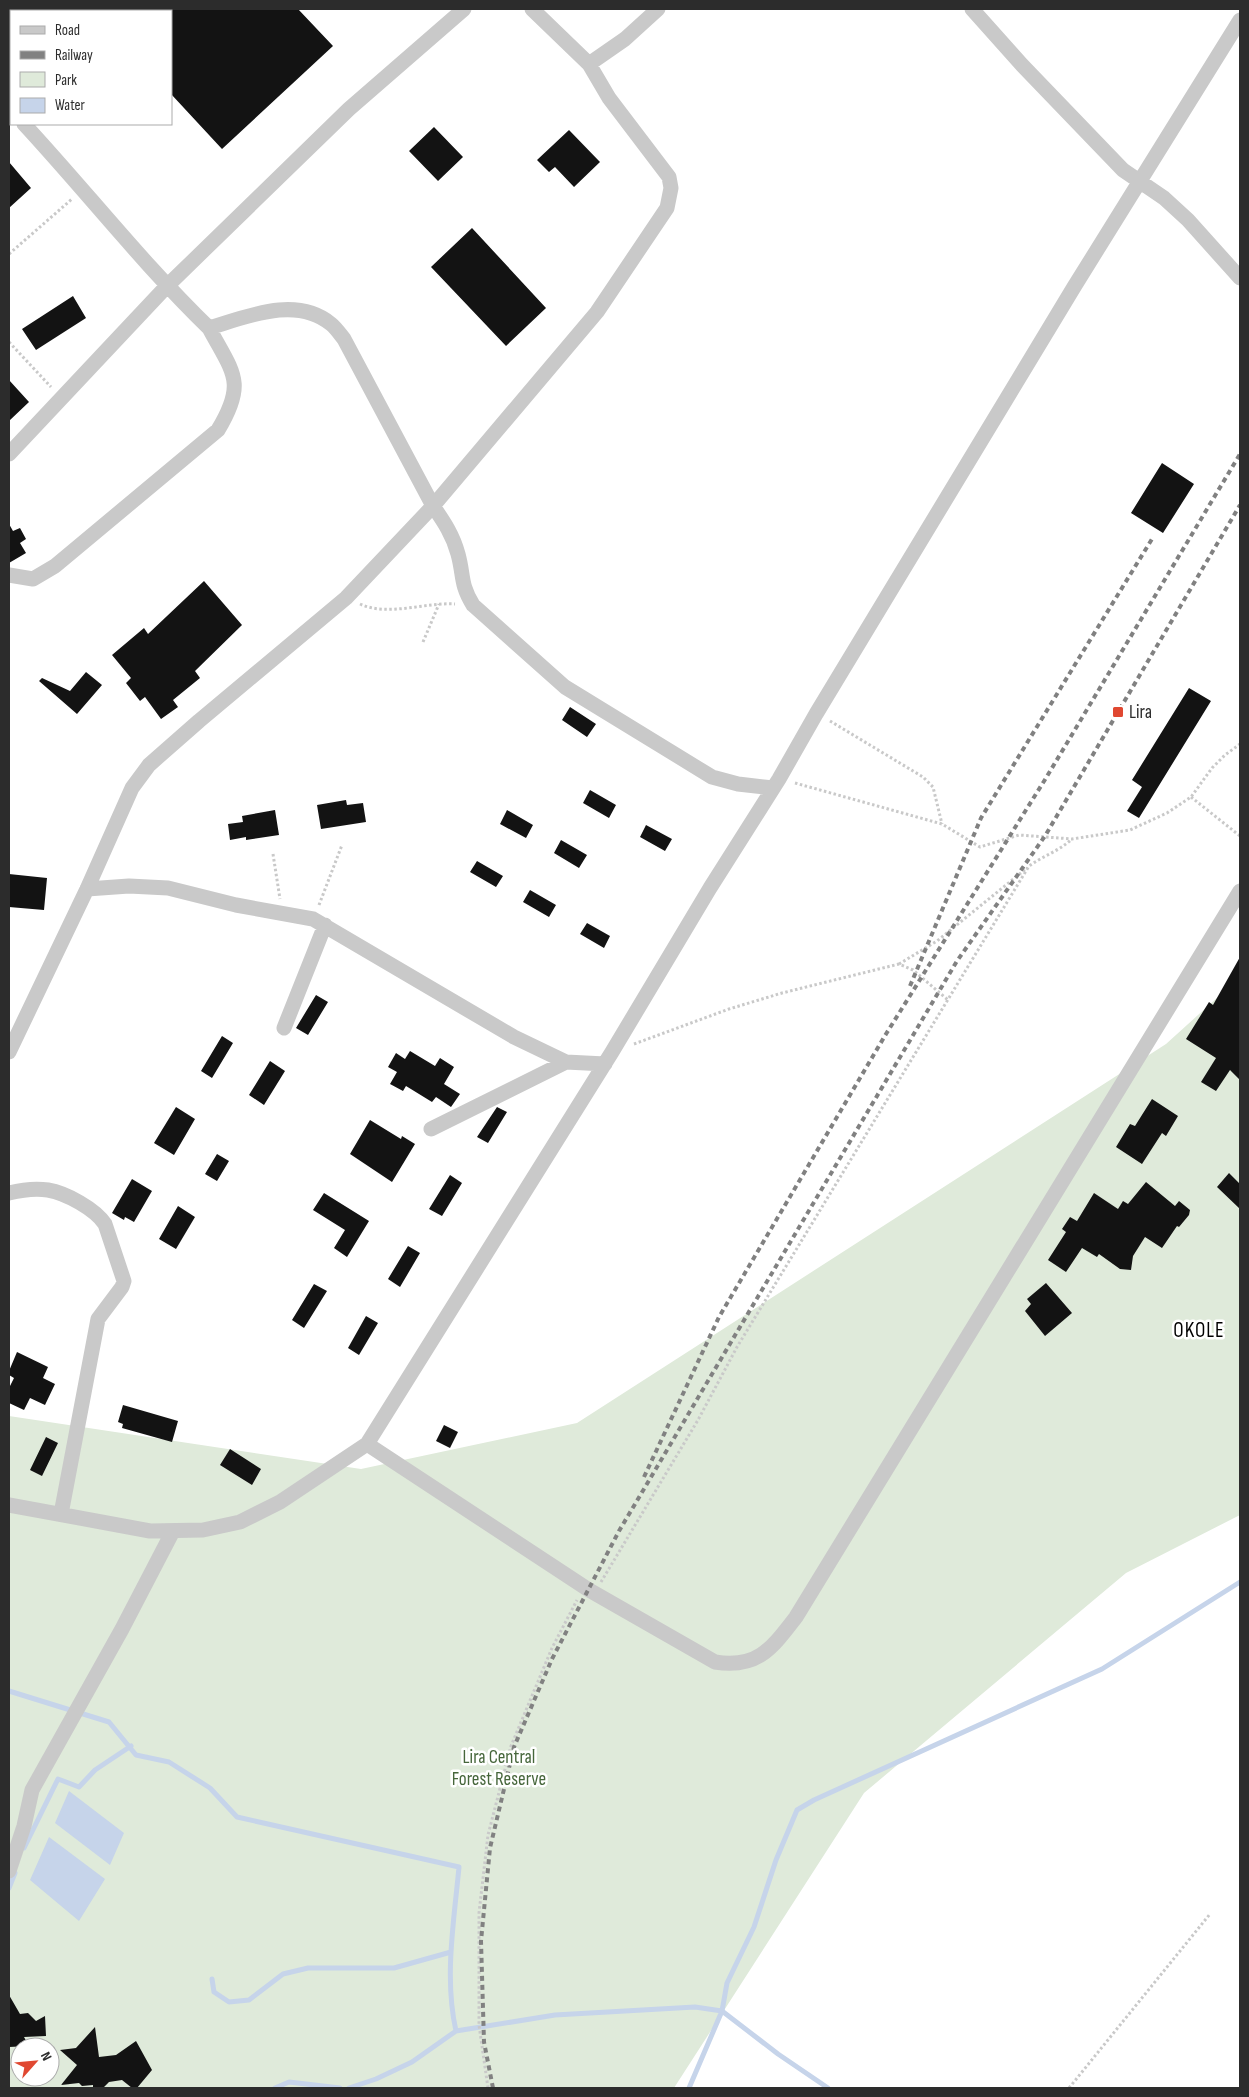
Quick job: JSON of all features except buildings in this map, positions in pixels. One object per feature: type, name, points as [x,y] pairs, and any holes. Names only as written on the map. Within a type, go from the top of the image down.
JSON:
[{"type":"street","points":[[9,454],[166,287],[350,110],[464,9]]},
{"type":"street","points":[[9,1052],[87,889],[132,788],[149,766],[199,721],[346,598],[433,506],[597,312],[666,208],[671,188],[669,177],[609,98],[589,64],[532,9]]},
{"type":"street","points":[[589,64],[625,39],[658,9]]},
{"type":"street","points":[[972,9],[1022,65],[1123,170],[1164,198],[1188,220],[1240,278]]},
{"type":"street","points":[[9,1504],[150,1531],[203,1530],[240,1522],[280,1502],[367,1444],[609,1058],[1069,296],[1240,20]]},
{"type":"street","points":[[9,575],[33,579],[55,566],[218,430],[232,408],[236,395],[234,378],[209,328],[166,287],[83,189],[25,125]]},
{"type":"street","points":[[209,328],[247,316],[283,309],[310,313],[331,324],[344,339],[433,506],[451,531],[459,555],[464,590],[473,605],[565,687],[677,756],[712,776],[738,784],[776,784]]},
{"type":"street","points":[[87,889],[128,886],[168,888],[236,905],[282,912],[319,922],[514,1037],[566,1062]]},
{"type":"street","points":[[367,1444],[590,1590],[715,1662],[734,1665],[758,1657],[773,1647],[796,1617],[1240,891]]},
{"type":"street","points":[[284,1028],[319,922]]},
{"type":"street","points":[[431,1129],[566,1062],[609,1058]]},
{"type":"street","points":[[9,1192],[48,1190],[61,1194],[99,1216],[105,1224],[124,1281],[122,1287],[98,1319],[61,1514]]},
{"type":"street","points":[[9,1871],[24,1826],[32,1790],[122,1629],[174,1531]]},
{"type":"path","points":[[9,254],[83,189]]},
{"type":"path","points":[[9,342],[62,398]]},
{"type":"path","points":[[346,598],[366,607],[380,609],[440,603],[473,605]]},
{"type":"path","points":[[423,642],[440,603]]},
{"type":"path","points":[[816,714],[857,736],[923,777],[932,787],[942,824]]},
{"type":"path","points":[[776,784],[839,794],[894,812],[942,824],[980,848],[1027,834],[1072,839],[1130,830],[1167,813],[1191,797],[1224,755],[1240,744]]},
{"type":"path","points":[[1191,797],[1240,836]]},
{"type":"path","points":[[609,1058],[738,1007],[899,964],[938,941],[1029,866],[1063,848],[1072,839]]},
{"type":"path","points":[[319,922],[342,845]]},
{"type":"path","points":[[273,854],[282,912]]},
{"type":"path","points":[[488,2088],[479,2025],[479,1913],[488,1835],[512,1746],[552,1648],[698,1420],[737,1347],[1029,866]]},
{"type":"path","points":[[899,964],[913,970],[948,1000]]},
{"type":"path","points":[[1069,2088],[1210,1914]]},
{"type":"green space","name":"Lira Central Forest Reserve","points":[[1240,977],[1240,1515],[1126,1573],[864,1793],[674,2088],[9,2088],[9,1416],[361,1469],[577,1423],[1166,1044]]},
{"type":"water","points":[[69,1791],[124,1833],[110,1865],[55,1823]]},
{"type":"water","points":[[49,1837],[105,1879],[79,1921],[30,1880]]},
{"type":"waterway","points":[[689,2088],[722,2011],[727,1983],[754,1927],[776,1860],[797,1810],[814,1800],[1102,1669],[1240,1582]]},
{"type":"waterway","points":[[9,1691],[109,1722],[136,1755],[169,1762],[210,1788],[237,1817],[459,1867],[450,1970],[452,2011],[456,2031],[555,2015],[695,2007],[722,2011],[778,2054],[828,2088]]},
{"type":"waterway","points":[[24,1848],[58,1779],[79,1787],[95,1770],[131,1746]]},
{"type":"waterway","points":[[9,1888],[15,1873]]},
{"type":"waterway","points":[[212,1979],[214,1992],[229,2002],[249,2000],[283,1974],[308,1968],[394,1968],[451,1952]]},
{"type":"waterway","points":[[349,2088],[376,2079],[412,2062],[456,2031]]},
{"type":"waterway","points":[[275,2088],[289,2082],[340,2088]]},
{"type":"railway","points":[[644,1477],[719,1317],[886,1034],[1046,778],[1240,454]]},
{"type":"railway","points":[[493,2088],[484,2042],[481,1941],[490,1848],[514,1747],[552,1659],[619,1531],[957,961],[1045,836],[1240,505]]},
{"type":"railway","points":[[910,986],[981,818],[1152,539]]},
{"type":"place","name":"Lira","points":[[1118,712]]},
{"type":"district","name":"OKOLE","points":[[1199,1330]]}]
